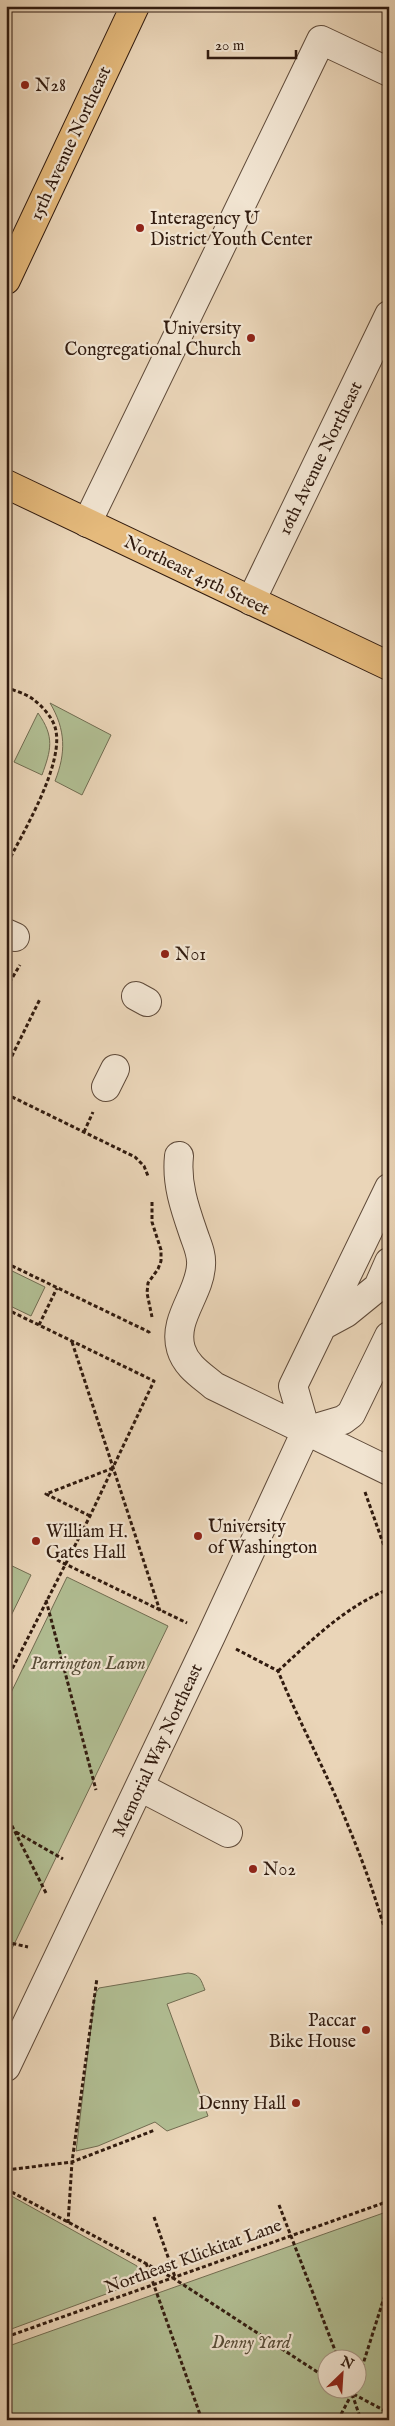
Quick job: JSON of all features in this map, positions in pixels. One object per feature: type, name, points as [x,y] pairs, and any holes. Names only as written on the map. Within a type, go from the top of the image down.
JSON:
[{"type":"main road","name":"15th Avenue Northeast","points":[[6,280],[135,6]]},
{"type":"main road","name":"Northeast 45th Street","points":[[6,484],[389,666]]},
{"type":"street","points":[[87,523],[321,40],[389,72]]},
{"type":"street","name":"16th Avenue Northeast","points":[[251,601],[389,315]]},
{"type":"street","points":[[179,1156],[177,1175],[200,1252],[201,1265],[179,1333],[181,1349],[192,1368],[214,1386],[389,1471]]},
{"type":"street","points":[[306,1431],[293,1386],[389,1188]]},
{"type":"street","points":[[322,1326],[346,1313],[378,1287],[389,1262]]},
{"type":"street","points":[[306,1431],[343,1420],[351,1414],[389,1336]]},
{"type":"street","name":"Memorial Way Northeast","points":[[6,2066],[140,1787],[306,1431]]},
{"type":"street","points":[[140,1787],[228,1833]]},
{"type":"path","points":[[6,687],[33,699],[48,714],[55,727],[56,742],[48,778],[6,866]]},
{"type":"path","points":[[6,1068],[40,999]]},
{"type":"path","points":[[84,1132],[105,1088]]},
{"type":"path","points":[[6,1094],[135,1157],[148,1172],[149,1180]]},
{"type":"path","points":[[152,1197],[152,1222],[161,1250],[161,1261],[148,1283],[147,1293],[152,1321]]},
{"type":"path","points":[[6,1263],[149,1332],[150,1338]]},
{"type":"path","points":[[39,1325],[57,1288]]},
{"type":"path","points":[[6,1309],[154,1381],[90,1516],[6,1680]]},
{"type":"path","points":[[72,1341],[160,1610]]},
{"type":"path","points":[[90,1516],[46,1494],[113,1468]]},
{"type":"path","points":[[365,1490],[389,1560]]},
{"type":"path","points":[[57,1560],[189,1624]]},
{"type":"path","points":[[278,1671],[332,1620],[370,1596],[389,1589]]},
{"type":"path","points":[[46,1599],[96,1790]]},
{"type":"path","points":[[233,1647],[278,1671],[296,1715],[349,1827],[378,1907],[389,1944]]},
{"type":"path","points":[[6,1814],[46,1893]]},
{"type":"path","points":[[15,1832],[63,1859]]},
{"type":"path","points":[[6,1942],[28,1947]]},
{"type":"path","points":[[68,2223],[72,2162],[96,1978]]},
{"type":"path","points":[[6,2170],[72,2162],[155,2130]]},
{"type":"path","points":[[6,2189],[174,2278],[318,2372]]},
{"type":"path","name":"Northeast Klickitat Lane","points":[[6,2337],[389,2201]]},
{"type":"path","points":[[279,2205],[334,2348]]},
{"type":"path","points":[[154,2217],[174,2278]]},
{"type":"path","points":[[146,2263],[202,2420]]},
{"type":"path","points":[[368,2348],[389,2282]]},
{"type":"path","points":[[338,2420],[352,2398]]},
{"type":"path","points":[[354,2398],[361,2420]]},
{"type":"path","points":[[357,2398],[389,2413]]},
{"type":"green space","points":[[50,703],[111,735],[82,795],[55,781],[59,771],[63,742],[59,723]]},
{"type":"green space","points":[[38,713],[47,729],[50,744],[48,758],[42,775],[14,762]]},
{"type":"green space","points":[[6,1268],[45,1287],[31,1316],[6,1304]]},
{"type":"green space","points":[[6,1563],[31,1575],[6,1626]]},
{"type":"green space","name":"Parrington Lawn","points":[[67,1577],[168,1626],[6,1961],[6,1703]]},
{"type":"green space","points":[[188,1973],[198,1976],[205,1990],[167,2004],[208,2116],[167,2131],[155,2122],[98,2146],[76,2151],[95,1994],[99,1988]]},
{"type":"green space","points":[[6,2193],[137,2266],[139,2274],[136,2283],[6,2331]]},
{"type":"green space","name":"Denny Yard","points":[[389,2211],[389,2420],[6,2420],[6,2347]]},
{"type":"place","name":"N28","points":[[25,85]]},
{"type":"place","name":"Interagency U District Youth Center","points":[[140,228]]},
{"type":"place","name":"University Congregational Church","points":[[251,338]]},
{"type":"place","name":"N01","points":[[165,954]]},
{"type":"place","name":"University of Washington","points":[[198,1536]]},
{"type":"place","name":"William H. Gates Hall","points":[[36,1541]]},
{"type":"place","name":"N02","points":[[253,1869]]},
{"type":"place","name":"Paccar Bike House","points":[[366,2030]]},
{"type":"place","name":"Denny Hall","points":[[296,2103]]}]
